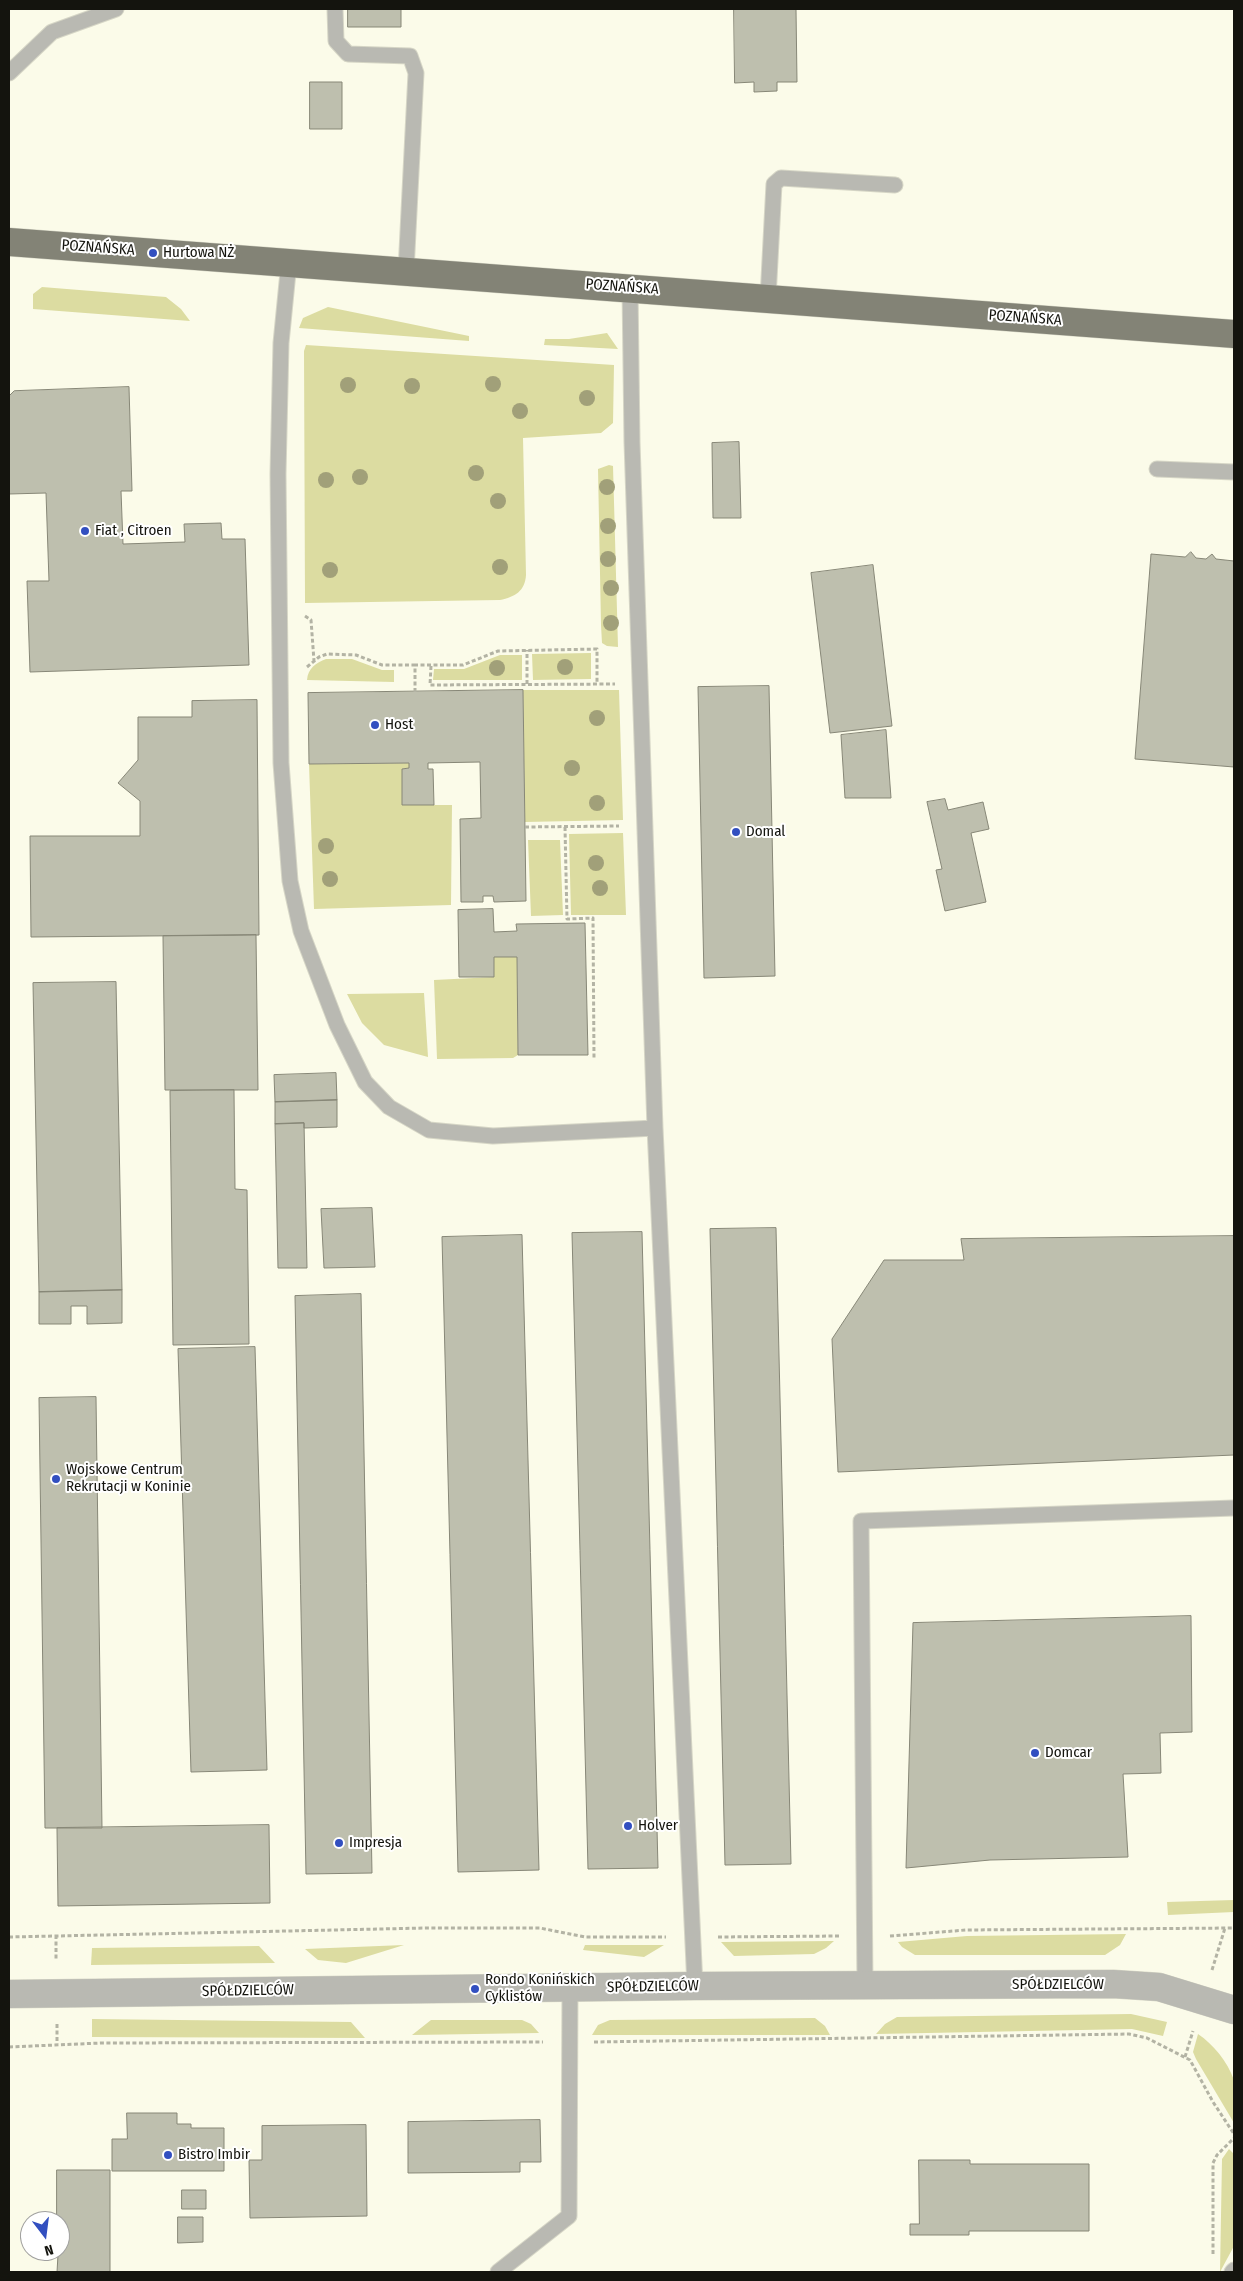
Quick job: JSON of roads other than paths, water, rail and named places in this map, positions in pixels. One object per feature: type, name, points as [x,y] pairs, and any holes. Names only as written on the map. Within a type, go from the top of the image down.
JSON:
[{"type":"main road","name":"POZNAŃSKA","points":[[9,242],[1234,334]]},
{"type":"street","name":"SPÓŁDZIELCÓW","points":[[9,1994],[695,1986],[1113,1984],[1159,1987],[1234,2010]]},
{"type":"lane","points":[[9,73],[52,32],[116,9]]},
{"type":"lane","points":[[336,9],[336,41],[348,54],[410,56],[416,73],[406,272]]},
{"type":"lane","points":[[768,298],[774,184],[781,178],[895,184]]},
{"type":"lane","points":[[289,262],[281,343],[278,465],[281,763],[290,881],[301,931],[337,1025],[365,1082],[389,1107],[430,1130],[492,1136],[656,1128]]},
{"type":"lane","points":[[630,288],[632,452],[656,1128],[695,1986]]},
{"type":"lane","points":[[1157,468],[1234,472]]},
{"type":"lane","points":[[865,1985],[861,1521],[1234,1508]]},
{"type":"lane","points":[[498,2272],[569,2216],[570,1988]]},
{"type":"place","name":"Hurtowa NŻ","points":[[153,253]]},
{"type":"place","name":"Fiat , Citroen","points":[[85,531]]},
{"type":"place","name":"Host","points":[[375,725]]},
{"type":"place","name":"Domal","points":[[736,832]]},
{"type":"place","name":"Wojskowe Centrum Rekrutacji w Koninie","points":[[56,1479]]},
{"type":"place","name":"Domcar","points":[[1035,1753]]},
{"type":"place","name":"Holver","points":[[628,1826]]},
{"type":"place","name":"Impresja","points":[[339,1843]]},
{"type":"place","name":"Rondo Konińskich Cyklistów","points":[[475,1989]]},
{"type":"place","name":"Bistro Imbir","points":[[168,2155]]}]
